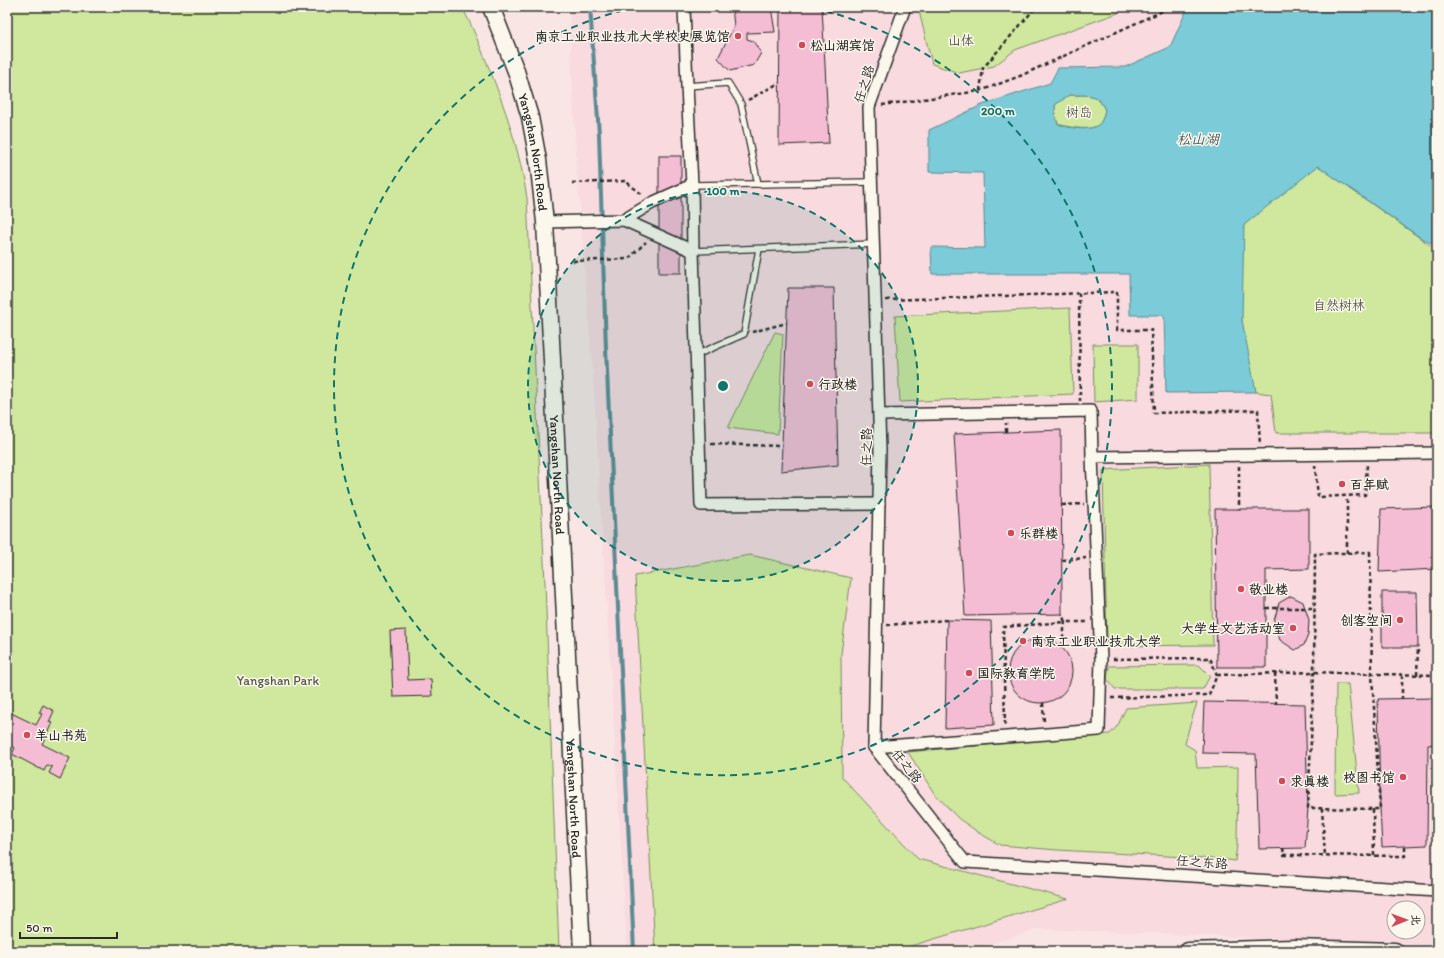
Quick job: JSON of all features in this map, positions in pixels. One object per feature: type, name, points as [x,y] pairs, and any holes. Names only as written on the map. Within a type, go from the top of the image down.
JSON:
[{"type":"street","name":"Yangshan North Road","points":[[491,7],[516,71],[530,117],[538,160],[545,222],[582,951]]},
{"type":"street","points":[[684,7],[692,185],[698,444],[701,505],[879,504]]},
{"type":"street","name":"任之路","points":[[905,7],[869,107],[880,415],[874,747],[965,862]]},
{"type":"street","points":[[624,220],[652,203],[692,185]]},
{"type":"street","points":[[545,222],[624,220],[693,251]]},
{"type":"street","points":[[874,747],[1099,730],[1101,659],[1091,412],[880,415]]},
{"type":"street","points":[[1092,457],[1437,453]]},
{"type":"street","name":"任之东路","points":[[965,862],[1437,891]]},
{"type":"street","points":[[1188,951],[1294,948],[1395,951]]},
{"type":"lane","points":[[687,86],[728,83],[740,104],[758,184]]},
{"type":"lane","points":[[692,185],[872,182]]},
{"type":"lane","points":[[693,251],[874,244]]},
{"type":"lane","points":[[696,355],[744,334],[759,248]]},
{"type":"path","points":[[980,91],[983,68],[1036,7]]},
{"type":"path","points":[[869,107],[980,91],[1020,76],[1167,8]]},
{"type":"path","points":[[740,104],[779,83]]},
{"type":"path","points":[[572,183],[625,181],[652,203]]},
{"type":"path","points":[[573,261],[628,258],[654,233]]},
{"type":"path","points":[[876,301],[1118,292],[1118,330],[1151,330],[1154,413],[1258,410],[1260,455]]},
{"type":"path","points":[[1079,293],[1080,412]]},
{"type":"path","points":[[744,334],[787,323]]},
{"type":"path","points":[[698,444],[782,446]]},
{"type":"path","points":[[1314,455],[1318,498],[1366,495],[1367,454]]},
{"type":"path","points":[[1239,455],[1240,509]]},
{"type":"path","points":[[1347,497],[1347,553]]},
{"type":"path","points":[[1062,506],[1094,503]]},
{"type":"path","points":[[1370,552],[1372,674],[1380,808],[1308,808],[1314,672],[1315,554],[1347,553],[1370,552]]},
{"type":"path","points":[[1062,560],[1096,557]]},
{"type":"path","points":[[1266,608],[1315,608]]},
{"type":"path","points":[[1062,614],[1065,622],[1062,646]]},
{"type":"path","points":[[876,625],[947,620]]},
{"type":"path","points":[[1006,737],[1002,627],[1065,622],[1099,622]]},
{"type":"path","points":[[1417,675],[1418,647]]},
{"type":"path","points":[[1100,698],[1209,695],[1217,675],[1210,658],[1101,659]]},
{"type":"path","points":[[1217,675],[1314,672],[1437,675]]},
{"type":"path","points":[[1275,673],[1276,704]]},
{"type":"path","points":[[1402,675],[1402,699]]},
{"type":"path","points":[[1043,703],[1044,734]]},
{"type":"path","points":[[1322,808],[1324,856]]},
{"type":"path","points":[[1373,809],[1374,856]]},
{"type":"path","points":[[1283,848],[1284,855],[1405,856],[1405,846]]},
{"type":"shaded area","name":"南京工业职业技术大学","points":[[569,7],[1437,7],[1437,945],[1039,929],[968,951],[627,951],[593,373],[576,158]]},
{"type":"green space","name":"Yangshan Park","points":[[7,7],[462,7],[494,80],[506,113],[516,146],[527,198],[545,583],[559,951],[7,951]]},
{"type":"green space","name":"山体","points":[[918,7],[1124,7],[1118,13],[1015,50],[994,66],[959,73],[932,64]]},
{"type":"green space","name":"树岛","points":[[1069,95],[1085,95],[1094,97],[1098,100],[1105,110],[1101,122],[1098,125],[1087,128],[1074,128],[1058,124],[1055,115],[1055,105]]},
{"type":"green space","name":"自然树林","points":[[1318,166],[1437,250],[1437,433],[1276,433],[1271,394],[1256,392],[1245,349],[1236,262],[1244,225],[1275,197]]},
{"type":"green space","points":[[1070,308],[1073,394],[900,402],[895,316]]},
{"type":"green space","points":[[775,332],[783,334],[778,434],[728,428]]},
{"type":"green space","points":[[1093,344],[1138,344],[1138,399],[1094,402]]},
{"type":"green space","points":[[1209,464],[1213,645],[1107,646],[1103,470]]},
{"type":"green space","points":[[750,555],[851,578],[841,654],[842,777],[918,859],[1068,899],[894,951],[655,951],[635,576]]},
{"type":"green space","points":[[1199,665],[1210,676],[1203,689],[1115,689],[1107,679],[1109,666]]},
{"type":"green space","points":[[1336,684],[1348,684],[1359,793],[1335,794]]},
{"type":"green space","points":[[1197,703],[1185,744],[1195,750],[1197,768],[1238,767],[1237,845],[1235,861],[1000,845],[959,819],[934,793],[908,752],[1110,734],[1118,725],[1126,708]]},
{"type":"water","name":"松山湖","points":[[1188,7],[1437,7],[1437,246],[1421,238],[1318,166],[1244,225],[1242,320],[1256,392],[1166,393],[1164,315],[1130,315],[1129,274],[932,274],[931,247],[985,248],[983,173],[929,172],[929,130],[982,105],[1050,83],[1058,68],[1125,67],[1170,47]],"holes":[[[1069,95],[1086,95],[1095,97],[1102,104],[1105,110],[1102,121],[1093,128],[1087,129],[1068,127],[1058,124],[1055,115],[1055,105]]]},
{"type":"building","name":"南京工业职业技术大学校史展览馆","points":[[732,7],[771,7],[775,32],[747,33],[747,39],[753,41],[761,53],[754,65],[730,71],[718,58],[734,26]]},
{"type":"building","name":"松山湖宾馆","points":[[780,7],[822,7],[829,143],[779,145]]},
{"type":"building","points":[[659,156],[681,156],[681,273],[659,273]]},
{"type":"building","name":"行政楼","points":[[788,288],[834,288],[838,465],[781,471]]},
{"type":"building","name":"乐群楼","points":[[1061,430],[1062,614],[965,616],[954,434]]},
{"type":"building","points":[[1437,507],[1437,658],[1436,569],[1379,572],[1381,509]]},
{"type":"building","name":"敬业楼","points":[[1215,509],[1309,509],[1309,569],[1266,570],[1266,667],[1217,667]]},
{"type":"building","name":"创客空间","points":[[1382,592],[1417,592],[1418,647],[1382,647]]},
{"type":"building","name":"大学生文艺活动室","points":[[1291,596],[1303,602],[1309,620],[1308,635],[1304,645],[1295,650],[1280,640],[1274,621],[1279,603]]},
{"type":"building","name":"国际教育学院","points":[[947,620],[991,621],[994,725],[945,728]]},
{"type":"building","points":[[406,630],[408,680],[431,679],[432,696],[393,697],[390,631]]},
{"type":"building","points":[[1034,639],[1046,639],[1063,648],[1070,659],[1072,671],[1070,683],[1063,694],[1046,703],[1034,703],[1022,698],[1013,689],[1008,677],[1008,665],[1013,653],[1022,644]]},
{"type":"building","name":"校图书馆","points":[[1437,698],[1437,744],[1428,745],[1427,845],[1382,847],[1378,699]]},
{"type":"building","name":"求真楼","points":[[1204,702],[1305,704],[1308,808],[1305,848],[1259,849],[1256,754],[1202,753]]},
{"type":"building","name":"羊山书苑","points":[[43,705],[54,711],[49,722],[52,723],[42,744],[70,758],[60,779],[49,773],[52,767],[47,765],[44,771],[12,754],[15,748],[7,744],[7,711],[36,725],[42,714],[39,713]]},
{"type":"waterway","points":[[590,7],[599,134],[606,349],[634,951]]},
{"type":"place","name":"南京工业职业技术大学校史展览馆","points":[[738,36]]},
{"type":"place","name":"松山湖宾馆","points":[[802,45]]},
{"type":"place","name":"行政楼","points":[[810,384]]},
{"type":"place","name":"百年赋","points":[[1342,484]]},
{"type":"place","name":"乐群楼","points":[[1011,533]]},
{"type":"place","name":"敬业楼","points":[[1241,589]]},
{"type":"place","name":"创客空间","points":[[1400,620]]},
{"type":"place","name":"大学生文艺活动室","points":[[1293,628]]},
{"type":"place","name":"南京工业职业技术大学","points":[[1023,641]]},
{"type":"place","name":"国际教育学院","points":[[969,673]]},
{"type":"place","name":"羊山书苑","points":[[27,735]]},
{"type":"place","name":"校图书馆","points":[[1403,777]]},
{"type":"place","name":"求真楼","points":[[1282,781]]}]
